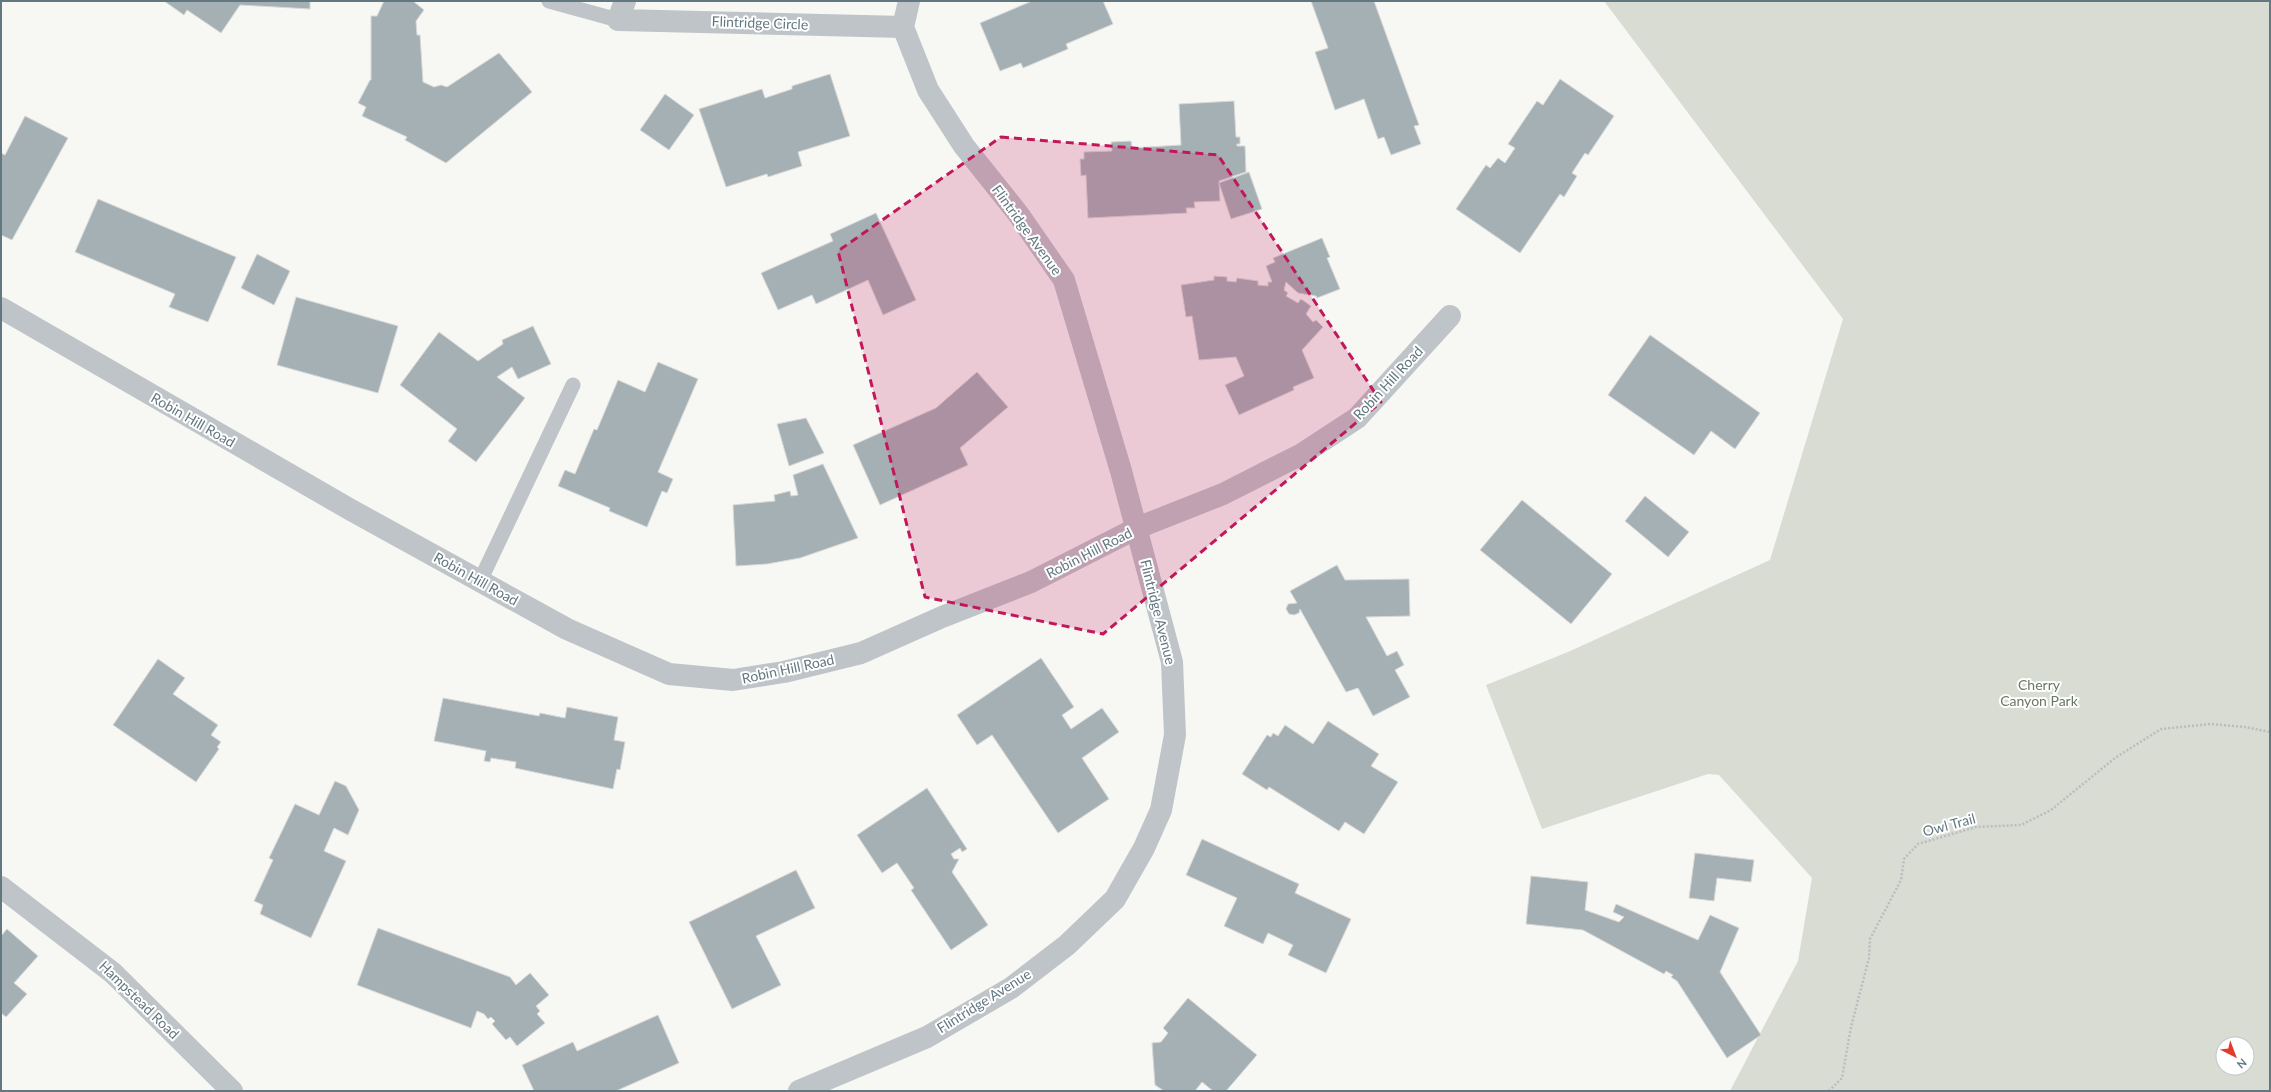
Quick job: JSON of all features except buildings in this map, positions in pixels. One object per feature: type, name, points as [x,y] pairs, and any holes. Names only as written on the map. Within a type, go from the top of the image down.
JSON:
[{"type":"street","points":[[903,27],[909,1]]},
{"type":"street","name":"Flintridge Circle","points":[[622,10],[903,27]]},
{"type":"street","name":"Flintridge Avenue","points":[[799,1091],[927,1037],[1011,988],[1067,945],[1115,899],[1144,848],[1161,810],[1175,735],[1172,662],[1137,528],[1064,280],[1019,215],[964,146],[928,90],[903,27]]},
{"type":"street","name":"Robin Hill Road","points":[[1,308],[350,510],[567,629],[669,674],[733,680],[784,672],[861,653],[942,617],[1031,582],[1137,528],[1223,494],[1302,454],[1357,418],[1450,316]]},
{"type":"street","name":"Hampstead Road","points":[[1,887],[114,973],[232,1091]]},
{"type":"lane","points":[[549,1],[622,10]]},
{"type":"lane","points":[[480,581],[573,385]]},
{"type":"path","name":"Owl Trail","points":[[1829,1091],[1842,1078],[1851,1027],[1869,958],[1870,939],[1901,880],[1904,859],[1918,844],[1976,827],[2021,825],[2051,810],[2115,758],[2161,729],[2211,724],[2245,727],[2270,732]]},
{"type":"highlighted area","points":[[1001,137],[1218,155],[1381,402],[1103,634],[925,597],[838,251]]},
{"type":"green space","name":"Cherry Canyon Park","points":[[1604,1],[2270,1],[2270,1091],[1730,1091],[1798,961],[1812,878],[1719,775],[1708,774],[1542,829],[1486,685],[1568,652],[1770,560],[1843,319]]}]
